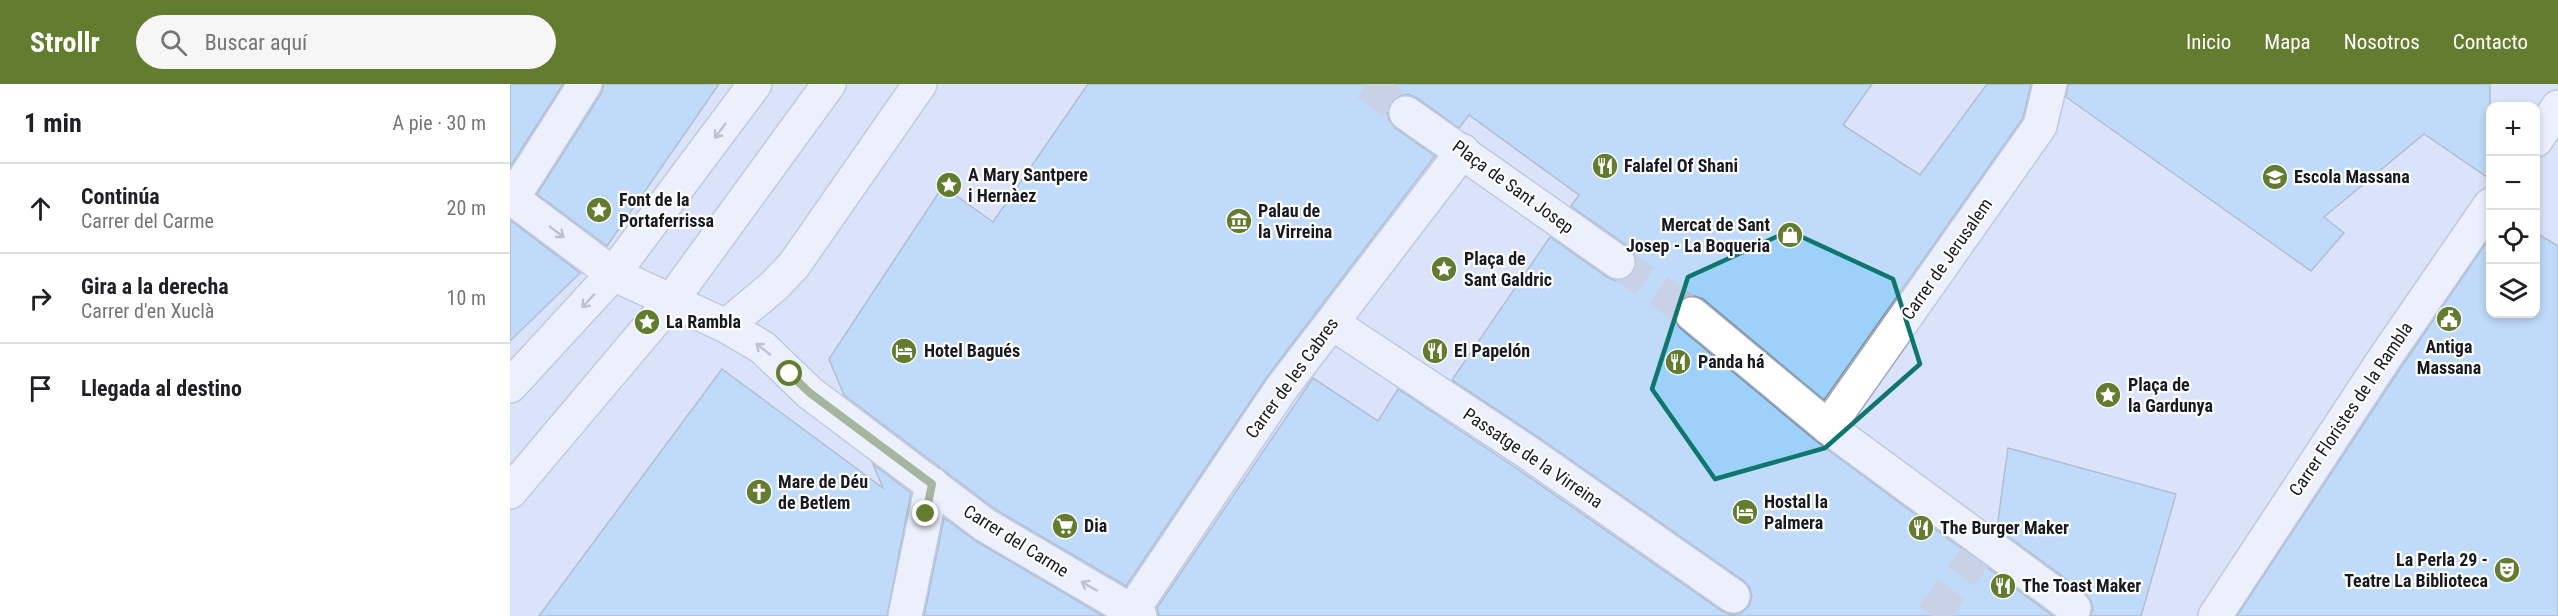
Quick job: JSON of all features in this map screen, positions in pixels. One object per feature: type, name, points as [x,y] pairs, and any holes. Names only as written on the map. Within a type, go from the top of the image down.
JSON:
[{"type":"street","points":[[511,198],[585,84]]},
{"type":"street","points":[[510,386],[608,271],[755,84]]},
{"type":"street","points":[[510,492],[670,301],[829,84]]},
{"type":"street","points":[[726,326],[774,286],[794,265],[920,84]]},
{"type":"street","name":"Carrer de Jerusalem","points":[[1828,427],[2040,126],[2050,84]]},
{"type":"street","points":[[2540,133],[2558,108]]},
{"type":"street","name":"Plaça de Sant Josep","points":[[1406,113],[1618,262]]},
{"type":"street","name":"Carrer de les Cabres","points":[[1136,614],[1281,388],[1463,151]]},
{"type":"street","name":"Carrer del Carme","points":[[511,198],[608,271],[726,326],[762,347],[810,393],[985,525],[1136,614]]},
{"type":"street","name":"Carrer Floristes de la Rambla","points":[[2215,616],[2384,359],[2487,210]]},
{"type":"street","points":[[1692,314],[1828,427],[1983,547],[2074,608]]},
{"type":"street","name":"Passatge de la Virreina","points":[[1332,323],[1530,454],[1733,596]]},
{"type":"street","points":[[905,616],[932,484]]},
{"type":"highlighted area","points":[[1789,231],[1893,279],[1920,364],[1825,448],[1715,479],[1652,389],[1688,277]]},
{"type":"building","points":[[510,84],[563,84],[510,167]]},
{"type":"building","points":[[604,84],[719,84],[607,246],[537,194],[601,94]]},
{"type":"building","points":[[1088,84],[1872,84],[1843,125],[1920,175],[1987,84],[2031,84],[2023,118],[1824,400],[1703,299],[1695,296],[1685,297],[1677,303],[1673,311],[1675,321],[1680,328],[1816,441],[2053,616],[1159,616],[1157,608],[1313,378],[1378,421],[1398,389],[1722,611],[1732,615],[1741,613],[1749,606],[1752,597],[1750,588],[1744,581],[1541,439],[1452,380],[1550,237],[1616,281],[1625,279],[1633,273],[1637,263],[1635,254],[1629,247],[1571,206],[1579,195],[1469,115],[1459,128],[1408,94],[1399,96],[1391,102],[1387,111],[1389,120],[1395,128],[1435,156],[1266,378],[1126,586],[995,509],[844,395],[829,359],[943,186],[993,222]]},
{"type":"building","name":"Escola Massana","points":[[2068,84],[2490,84],[2490,102],[2486,102],[2486,176],[2424,134],[2324,217],[2344,233],[2311,271],[2066,97]]},
{"type":"building","points":[[510,220],[580,273],[510,341]]},
{"type":"building","points":[[2540,235],[2558,246],[2558,616],[2237,616],[2486,243],[2486,318],[2540,318]]},
{"type":"building","name":"Mare de Déu de Betlem","points":[[722,369],[883,488],[873,464],[911,493],[887,616],[539,616]]},
{"type":"building","points":[[2008,448],[2176,494],[2141,616],[2090,616],[2093,609],[2085,593],[1997,528]]},
{"type":"building","points":[[944,518],[976,541],[1103,616],[924,616]]},
{"type":"tunnel","points":[[1367,84],[1406,113]]},
{"type":"tunnel","points":[[1618,262],[1692,314]]},
{"type":"tunnel","points":[[1932,616],[1980,550]]},
{"type":"place","name":"Falafel Of Shani","points":[[1605,166]]},
{"type":"place","name":"Escola Massana","points":[[2275,177]]},
{"type":"place","name":"A Mary Santpere i Hernàez","points":[[949,185]]},
{"type":"place","name":"Font de la Portaferrissa","points":[[599,210]]},
{"type":"place","name":"Palau de la Virreina","points":[[1239,221]]},
{"type":"place","name":"Mercat de Sant Josep - La Boqueria","points":[[1790,235]]},
{"type":"place","name":"Plaça de Sant Galdric","points":[[1444,269]]},
{"type":"place","name":"Antiga Massana","points":[[2449,319]]},
{"type":"place","name":"La Rambla","points":[[647,322]]},
{"type":"place","name":"Hotel Bagués","points":[[904,351]]},
{"type":"place","name":"El Papelón","points":[[1435,351]]},
{"type":"place","name":"Panda há","points":[[1678,362]]},
{"type":"place","name":"Plaça de la Gardunya","points":[[2108,395]]},
{"type":"place","name":"Mare de Déu de Betlem","points":[[759,492]]},
{"type":"place","name":"Hostal la Palmera","points":[[1745,512]]},
{"type":"place","name":"Dia","points":[[1065,526]]},
{"type":"place","name":"The Burger Maker","points":[[1921,528]]},
{"type":"place","name":"La Perla 29 - Teatre La Biblioteca","points":[[2507,570]]},
{"type":"place","name":"The Toast Maker","points":[[2003,586]]},
{"type":"route","points":[[790,374],[810,393],[932,484],[926,514]]}]
